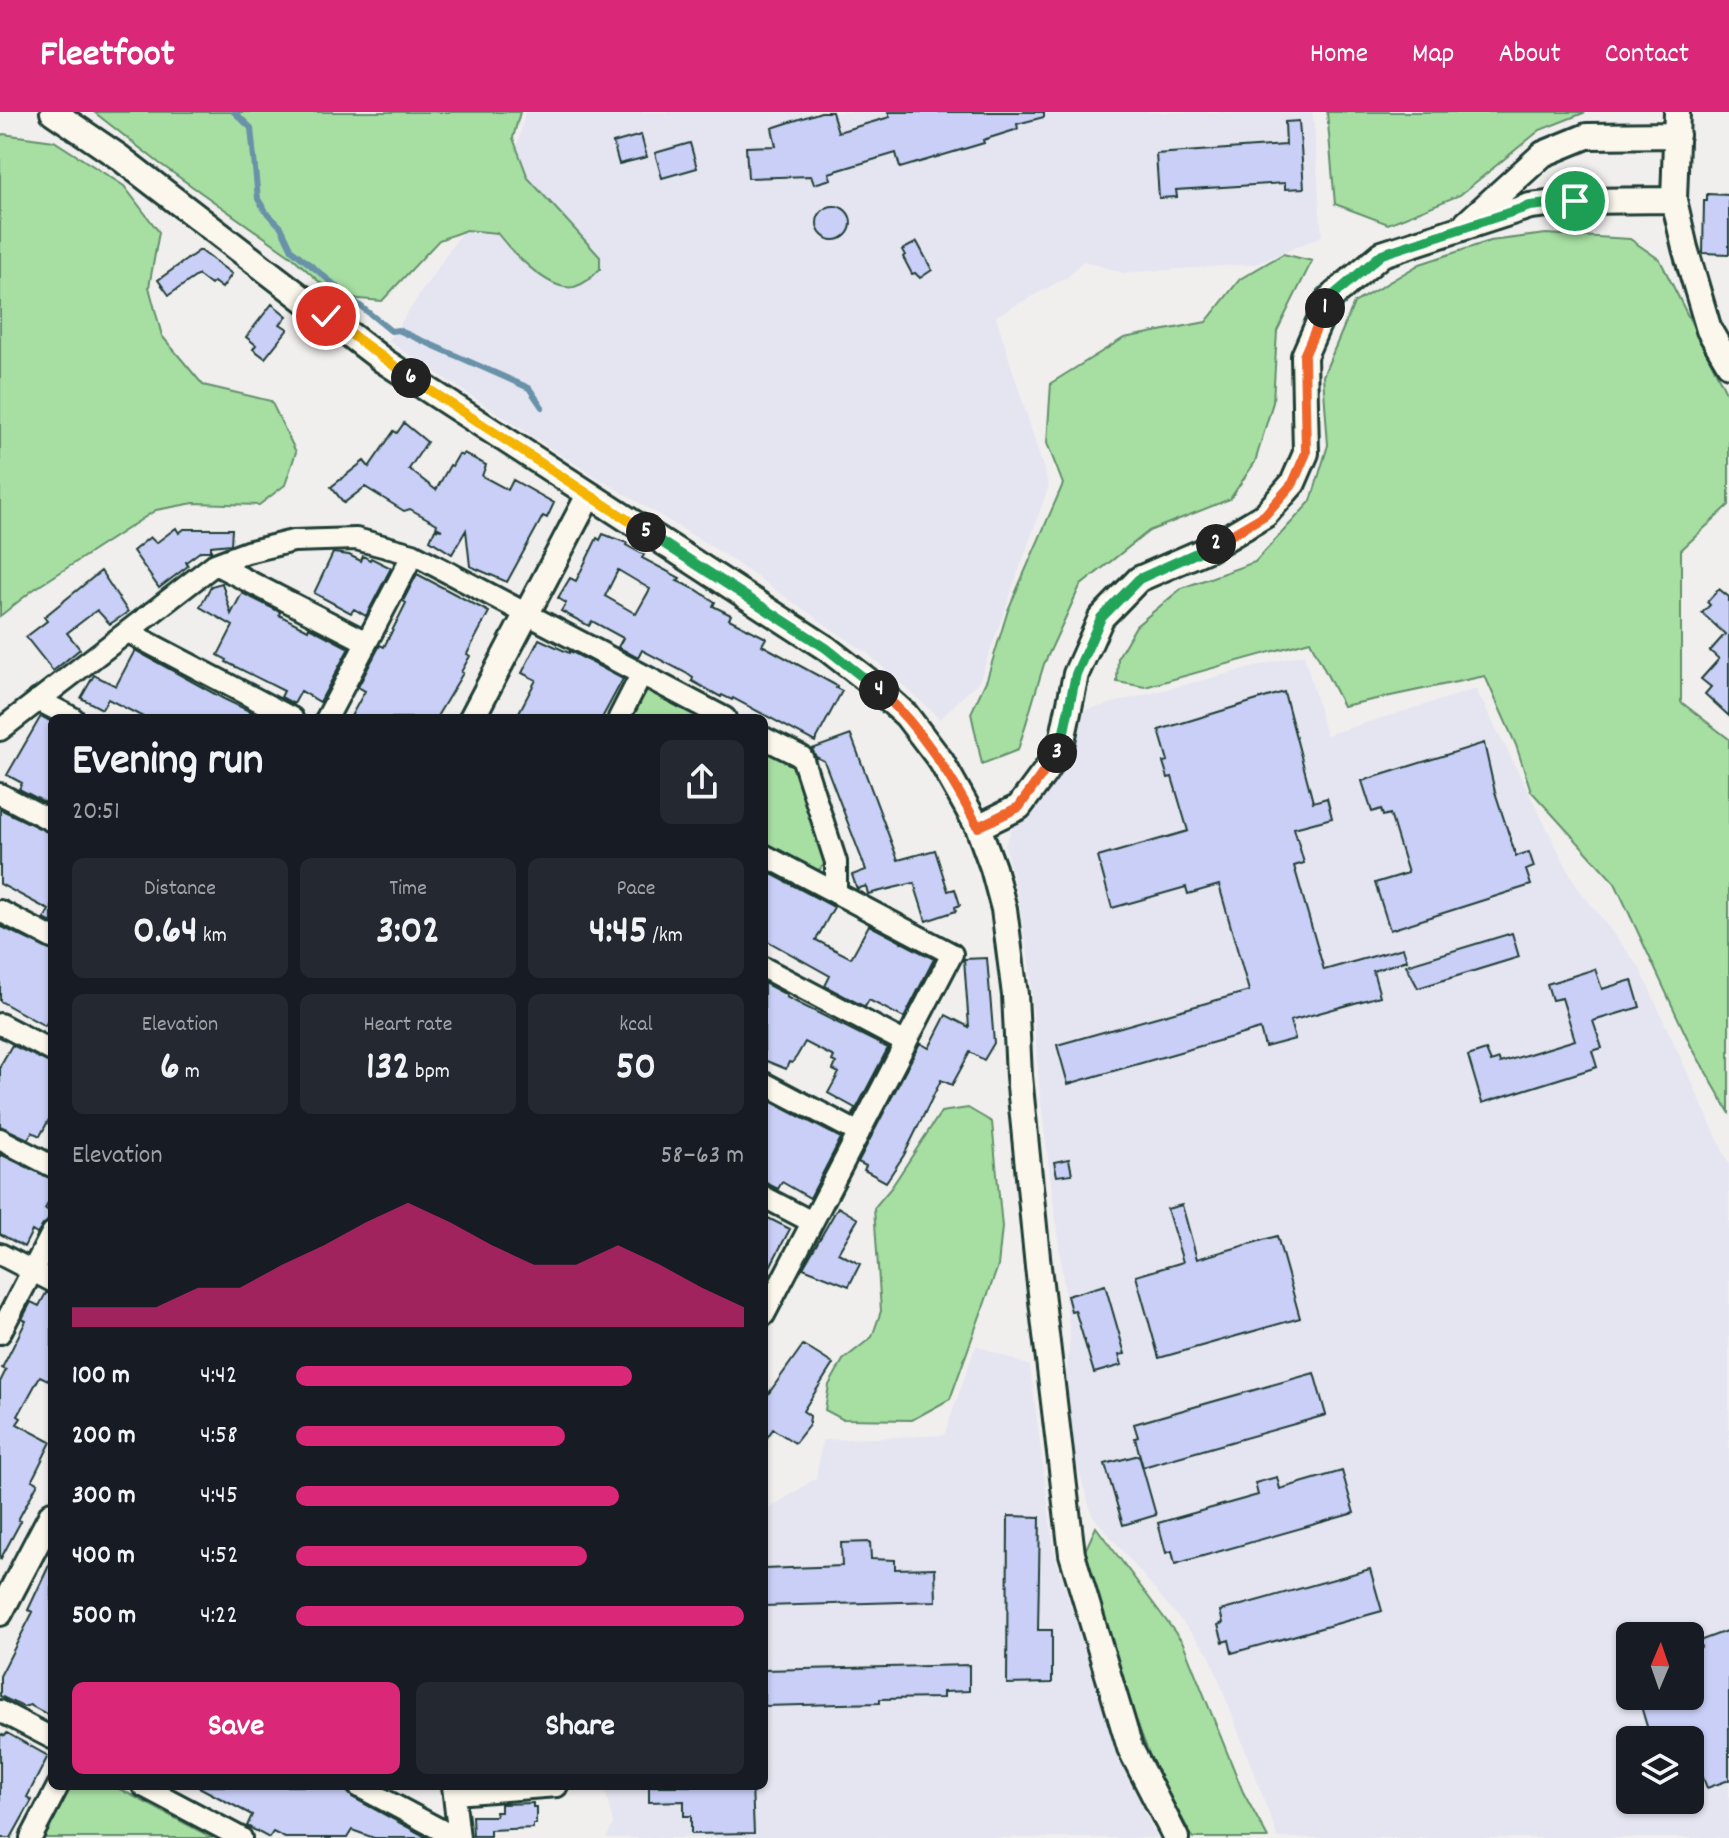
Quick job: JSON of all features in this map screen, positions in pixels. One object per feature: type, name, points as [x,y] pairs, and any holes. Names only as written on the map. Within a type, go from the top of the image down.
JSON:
[{"type":"street","points":[[53,112],[119,157],[384,361],[826,648],[906,715],[941,761],[978,827],[1004,909],[1015,995],[1019,1076],[1038,1267],[1072,1554],[1130,1748],[1176,1838]]},
{"type":"street","points":[[1463,227],[1543,154],[1587,136],[1677,123],[1674,200],[1709,330],[1729,364]]},
{"type":"street","points":[[978,827],[1019,807],[1061,746],[1076,674],[1101,618],[1139,579],[1208,549],[1265,515],[1293,483],[1306,453],[1304,356],[1329,299],[1382,254],[1530,206],[1575,201],[1674,200]]},
{"type":"street","points":[[474,714],[589,495]]},
{"type":"street","points":[[0,730],[215,564],[247,552],[293,541],[356,539],[413,554],[717,714]]},
{"type":"street","points":[[329,714],[413,554]]},
{"type":"street","points":[[215,564],[367,642]]},
{"type":"street","points":[[128,632],[284,714]]},
{"type":"street","points":[[621,714],[641,675]]},
{"type":"street","points":[[38,700],[65,714]]},
{"type":"street","points":[[768,740],[802,757],[836,862],[836,892]]},
{"type":"street","points":[[0,794],[48,819]]},
{"type":"street","points":[[768,857],[952,954],[768,1306]]},
{"type":"street","points":[[0,911],[48,936]]},
{"type":"street","points":[[768,970],[906,1043]]},
{"type":"street","points":[[0,1024],[48,1049]]},
{"type":"street","points":[[768,1085],[859,1133]]},
{"type":"street","points":[[0,1139],[48,1164]]},
{"type":"street","points":[[768,1199],[812,1222]]},
{"type":"street","points":[[0,1333],[48,1241]]},
{"type":"street","points":[[0,1254],[48,1279]]},
{"type":"street","points":[[0,1613],[48,1522]]},
{"type":"street","points":[[0,1711],[48,1736]]},
{"type":"street","points":[[31,1838],[56,1790]]},
{"type":"street","points":[[151,1790],[241,1838]]},
{"type":"street","points":[[366,1790],[458,1838]]},
{"type":"street","points":[[454,1790],[458,1838]]},
{"type":"shaded area","points":[[525,112],[1313,112],[1322,236],[1256,264],[1123,273],[1083,261],[1068,277],[996,316],[1049,486],[980,680],[940,719],[867,653],[720,552],[565,458],[388,341],[466,226],[512,168]]},
{"type":"shaded area","points":[[1304,654],[1326,735],[1476,689],[1576,885],[1640,968],[1729,1164],[1729,1838],[1278,1838],[1209,1654],[1092,1515],[1062,1415],[1070,1336],[1040,1096],[1029,963],[1021,912],[1005,846],[1011,830],[1039,803],[1058,778],[1074,742],[1081,711]]},
{"type":"shaded area","points":[[976,1345],[1030,1366],[1055,1555],[1115,1748],[1157,1838],[606,1838],[613,1824],[605,1790],[768,1790],[768,1509],[816,1478],[822,1440],[944,1435]]},
{"type":"green space","points":[[94,112],[520,112],[513,138],[528,178],[600,257],[600,269],[582,284],[564,287],[531,269],[497,233],[466,230],[439,240],[382,301],[336,297],[291,256],[159,163]]},
{"type":"green space","points":[[1327,112],[1586,112],[1540,130],[1460,195],[1388,224],[1335,204]]},
{"type":"green space","points":[[0,136],[54,141],[124,186],[159,232],[149,287],[162,336],[203,385],[271,401],[296,452],[285,485],[259,505],[194,503],[156,510],[33,590],[0,616]]},
{"type":"green space","points":[[1546,234],[1630,239],[1660,260],[1729,398],[1729,505],[1681,550],[1681,702],[1729,739],[1729,1112],[1691,1046],[1615,883],[1531,791],[1516,745],[1485,676],[1343,706],[1310,641],[1145,687],[1117,682],[1118,657],[1136,626],[1182,588],[1255,562],[1311,501],[1328,445],[1323,376],[1354,303],[1420,264],[1490,241]]},
{"type":"green space","points":[[1283,254],[1312,261],[1277,331],[1273,402],[1255,462],[1230,499],[1149,531],[1080,586],[1044,664],[1018,750],[982,764],[971,713],[987,679],[1008,610],[1063,484],[1047,443],[1051,383],[1124,338],[1206,322],[1240,279]]},
{"type":"green space","points":[[651,690],[696,714],[631,714],[641,693]]},
{"type":"green space","points":[[768,752],[791,764],[798,772],[828,860],[817,872],[768,847]]},
{"type":"green space","points":[[968,1108],[992,1122],[1002,1227],[998,1266],[950,1399],[912,1420],[842,1419],[825,1410],[829,1385],[843,1360],[872,1337],[881,1311],[874,1208],[891,1188],[941,1112]]},
{"type":"green space","points":[[1096,1527],[1183,1643],[1243,1792],[1268,1838],[1193,1838],[1154,1767],[1126,1693],[1083,1555]]},
{"type":"green space","points":[[65,1790],[122,1790],[213,1838],[39,1838]]},
{"type":"building","points":[[821,112],[832,112],[838,132],[890,117],[888,112],[1044,112],[1044,117],[1017,124],[1018,129],[983,140],[984,143],[900,168],[896,153],[829,173],[831,179],[814,184],[811,176],[748,178],[746,147],[776,146],[772,128]]},
{"type":"building","points":[[1299,121],[1304,188],[1285,189],[1285,183],[1176,190],[1177,197],[1159,198],[1156,154],[1286,145],[1285,122]]},
{"type":"building","points":[[641,135],[647,157],[619,164],[613,143]]},
{"type":"building","points":[[690,143],[697,168],[662,178],[655,153]]},
{"type":"building","points":[[1707,194],[1729,195],[1729,254],[1703,253],[1704,201],[1707,201]]},
{"type":"building","points":[[834,206],[846,211],[851,223],[846,235],[834,240],[822,235],[817,223],[822,211]]},
{"type":"building","points":[[917,242],[932,270],[920,278],[912,274],[902,250]]},
{"type":"building","points":[[200,250],[232,274],[222,288],[214,282],[211,285],[198,275],[169,295],[158,280]]},
{"type":"building","points":[[272,304],[287,316],[280,324],[288,329],[265,358],[253,349],[256,345],[246,337]]},
{"type":"building","points":[[404,423],[427,442],[409,469],[436,490],[450,465],[459,454],[462,456],[464,453],[486,465],[482,476],[508,490],[513,480],[554,503],[547,518],[543,516],[507,582],[470,566],[466,530],[452,554],[430,540],[435,529],[442,530],[436,527],[437,524],[410,509],[404,511],[365,487],[344,503],[331,487],[364,461],[369,467],[394,431],[397,433]]},
{"type":"building","points":[[176,528],[179,533],[184,529],[232,529],[231,544],[211,546],[211,551],[201,551],[186,562],[188,566],[159,588],[133,551],[150,537],[156,543]]},
{"type":"building","points":[[603,534],[627,543],[644,555],[642,558],[680,578],[677,581],[715,602],[713,606],[731,615],[729,619],[766,638],[762,645],[837,686],[842,691],[815,742],[768,714],[733,698],[721,697],[692,681],[693,678],[686,673],[642,650],[638,658],[618,647],[623,638],[592,621],[589,626],[561,611],[566,603],[558,598],[570,578],[576,581],[597,538],[600,540]],"holes":[[[618,570],[650,589],[636,614],[605,596]]]},
{"type":"building","points":[[333,553],[349,555],[361,561],[363,556],[371,558],[391,568],[366,616],[354,609],[351,613],[314,593]]},
{"type":"building","points":[[101,571],[128,612],[110,624],[97,610],[67,633],[80,649],[53,671],[26,637],[47,621],[44,617]]},
{"type":"building","points":[[417,574],[489,612],[467,654],[470,656],[463,673],[438,714],[352,714],[365,691],[358,687],[380,645],[384,647],[406,603],[403,601]]},
{"type":"building","points":[[222,583],[231,614],[242,593],[308,630],[309,627],[349,648],[320,702],[301,691],[294,704],[281,697],[284,691],[218,655],[233,626],[200,607],[211,586]]},
{"type":"building","points":[[1719,589],[1729,597],[1729,716],[1705,694],[1711,687],[1701,679],[1719,659],[1710,651],[1725,634],[1702,613]]},
{"type":"building","points":[[539,639],[570,651],[623,679],[604,714],[518,714],[536,680],[522,673]]},
{"type":"building","points":[[135,650],[256,714],[137,714],[108,699],[102,709],[81,698],[94,675],[116,686]]},
{"type":"building","points":[[1284,692],[1313,802],[1327,798],[1332,818],[1294,828],[1304,863],[1294,866],[1324,970],[1403,948],[1407,960],[1373,971],[1380,996],[1290,1021],[1295,1039],[1265,1047],[1260,1029],[1068,1084],[1057,1045],[1249,991],[1219,885],[1188,894],[1186,887],[1112,908],[1098,857],[1188,831],[1172,777],[1168,778],[1163,762],[1168,761],[1159,730]]},
{"type":"building","points":[[41,716],[48,720],[48,804],[19,789],[22,783],[7,775]]},
{"type":"building","points":[[851,735],[898,860],[935,850],[948,891],[955,889],[960,905],[955,907],[956,911],[926,921],[914,883],[868,894],[866,886],[857,889],[852,875],[866,870],[824,761],[816,757],[812,749]]},
{"type":"building","points":[[1484,743],[1495,792],[1516,856],[1529,852],[1534,867],[1526,870],[1531,885],[1390,930],[1375,883],[1408,873],[1390,814],[1383,816],[1381,809],[1372,812],[1362,781]]},
{"type":"building","points":[[0,809],[48,832],[48,909],[0,884]]},
{"type":"building","points":[[768,872],[834,907],[816,940],[851,958],[869,925],[934,959],[904,1018],[869,1000],[865,1007],[825,986],[830,976],[768,941]]},
{"type":"building","points":[[0,926],[48,949],[48,1020],[45,1026],[0,1001]]},
{"type":"building","points":[[1512,933],[1519,957],[1418,988],[1406,965]]},
{"type":"building","points":[[987,958],[994,1043],[984,1060],[970,1052],[952,1085],[941,1080],[904,1155],[886,1182],[864,1170],[866,1166],[858,1162],[920,1043],[929,1048],[946,1015],[969,1027],[964,959]]},
{"type":"building","points":[[1595,969],[1602,989],[1632,980],[1640,1007],[1593,1021],[1602,1048],[1592,1051],[1597,1067],[1482,1103],[1468,1056],[1486,1050],[1491,1062],[1499,1059],[1500,1063],[1575,1040],[1562,998],[1552,1000],[1547,984]]},
{"type":"building","points":[[768,985],[888,1048],[853,1115],[855,1108],[828,1093],[839,1073],[833,1070],[836,1063],[832,1061],[834,1057],[805,1042],[786,1069],[768,1062]]},
{"type":"building","points":[[12,1045],[48,1062],[48,1121],[40,1136],[32,1132],[28,1139],[0,1126],[0,1066]]},
{"type":"building","points":[[768,1100],[841,1138],[810,1198],[782,1182],[778,1189],[768,1184]]},
{"type":"building","points":[[0,1154],[48,1177],[48,1203],[45,1209],[48,1210],[48,1220],[37,1234],[32,1231],[24,1247],[0,1234]]},
{"type":"building","points":[[1069,1159],[1072,1174],[1057,1176],[1054,1162]]},
{"type":"building","points":[[1182,1205],[1197,1259],[1277,1236],[1300,1318],[1159,1358],[1136,1276],[1183,1262],[1167,1209]]},
{"type":"building","points":[[838,1207],[858,1219],[838,1253],[860,1264],[849,1286],[803,1268]]},
{"type":"building","points":[[768,1218],[790,1229],[768,1270]]},
{"type":"building","points":[[1105,1285],[1125,1354],[1119,1355],[1122,1365],[1094,1373],[1075,1310],[1071,1311],[1067,1296]]},
{"type":"building","points":[[48,1293],[48,1380],[40,1376],[18,1416],[21,1418],[17,1424],[48,1440],[48,1448],[32,1480],[38,1483],[0,1560],[0,1382],[6,1370],[2,1368],[26,1321],[22,1319],[31,1302],[39,1306]]},
{"type":"building","points":[[803,1345],[833,1364],[803,1411],[810,1416],[809,1425],[795,1443],[773,1429],[768,1436],[768,1394]]},
{"type":"building","points":[[1314,1373],[1326,1415],[1143,1467],[1134,1424]]},
{"type":"building","points":[[1139,1455],[1156,1515],[1123,1525],[1105,1464]]},
{"type":"building","points":[[1342,1471],[1354,1513],[1175,1564],[1172,1551],[1166,1553],[1158,1523],[1258,1495],[1255,1483],[1277,1477],[1280,1489]]},
{"type":"building","points":[[1008,1516],[1040,1517],[1038,1630],[1052,1630],[1052,1683],[1007,1684]]},
{"type":"building","points":[[870,1542],[871,1559],[895,1560],[895,1569],[935,1568],[936,1601],[768,1606],[768,1569],[842,1566],[841,1543]]},
{"type":"building","points":[[48,1568],[48,1715],[30,1705],[23,1707],[0,1696],[0,1676],[33,1612],[28,1610]]},
{"type":"building","points":[[1370,1569],[1382,1611],[1232,1653],[1229,1640],[1223,1642],[1218,1625],[1223,1623],[1220,1611]]},
{"type":"building","points":[[1729,1630],[1729,1780],[1707,1788],[1704,1780],[1704,1726],[1647,1726],[1642,1710],[1704,1710],[1704,1639]]},
{"type":"building","points":[[969,1665],[969,1691],[943,1692],[943,1698],[880,1699],[880,1703],[768,1706],[768,1670]]},
{"type":"building","points":[[7,1733],[48,1756],[27,1797],[32,1800],[11,1838],[0,1838],[0,1734],[5,1736]]},
{"type":"building","points":[[205,1790],[348,1790],[352,1797],[428,1838],[374,1838],[352,1830],[347,1838],[285,1838],[273,1832],[269,1838],[247,1826],[252,1815]]},
{"type":"building","points":[[649,1790],[752,1790],[754,1833],[691,1834],[691,1816],[684,1816],[684,1801],[649,1802]]},
{"type":"building","points":[[533,1803],[536,1807],[536,1824],[533,1828],[490,1830],[490,1836],[473,1836],[472,1816],[496,1816],[495,1812],[501,1812],[501,1804]]},
{"type":"waterway","points":[[234,112],[251,128],[258,199],[281,227],[292,250],[391,331],[398,330],[529,388],[542,407]]},
{"type":"route","points":[[326,316],[384,361],[826,648],[866,679],[906,715],[941,761],[978,827],[1019,807],[1061,746],[1076,674],[1101,618],[1139,579],[1208,549],[1265,515],[1293,483],[1306,453],[1304,356],[1329,299],[1382,254],[1530,206],[1575,201]]}]
